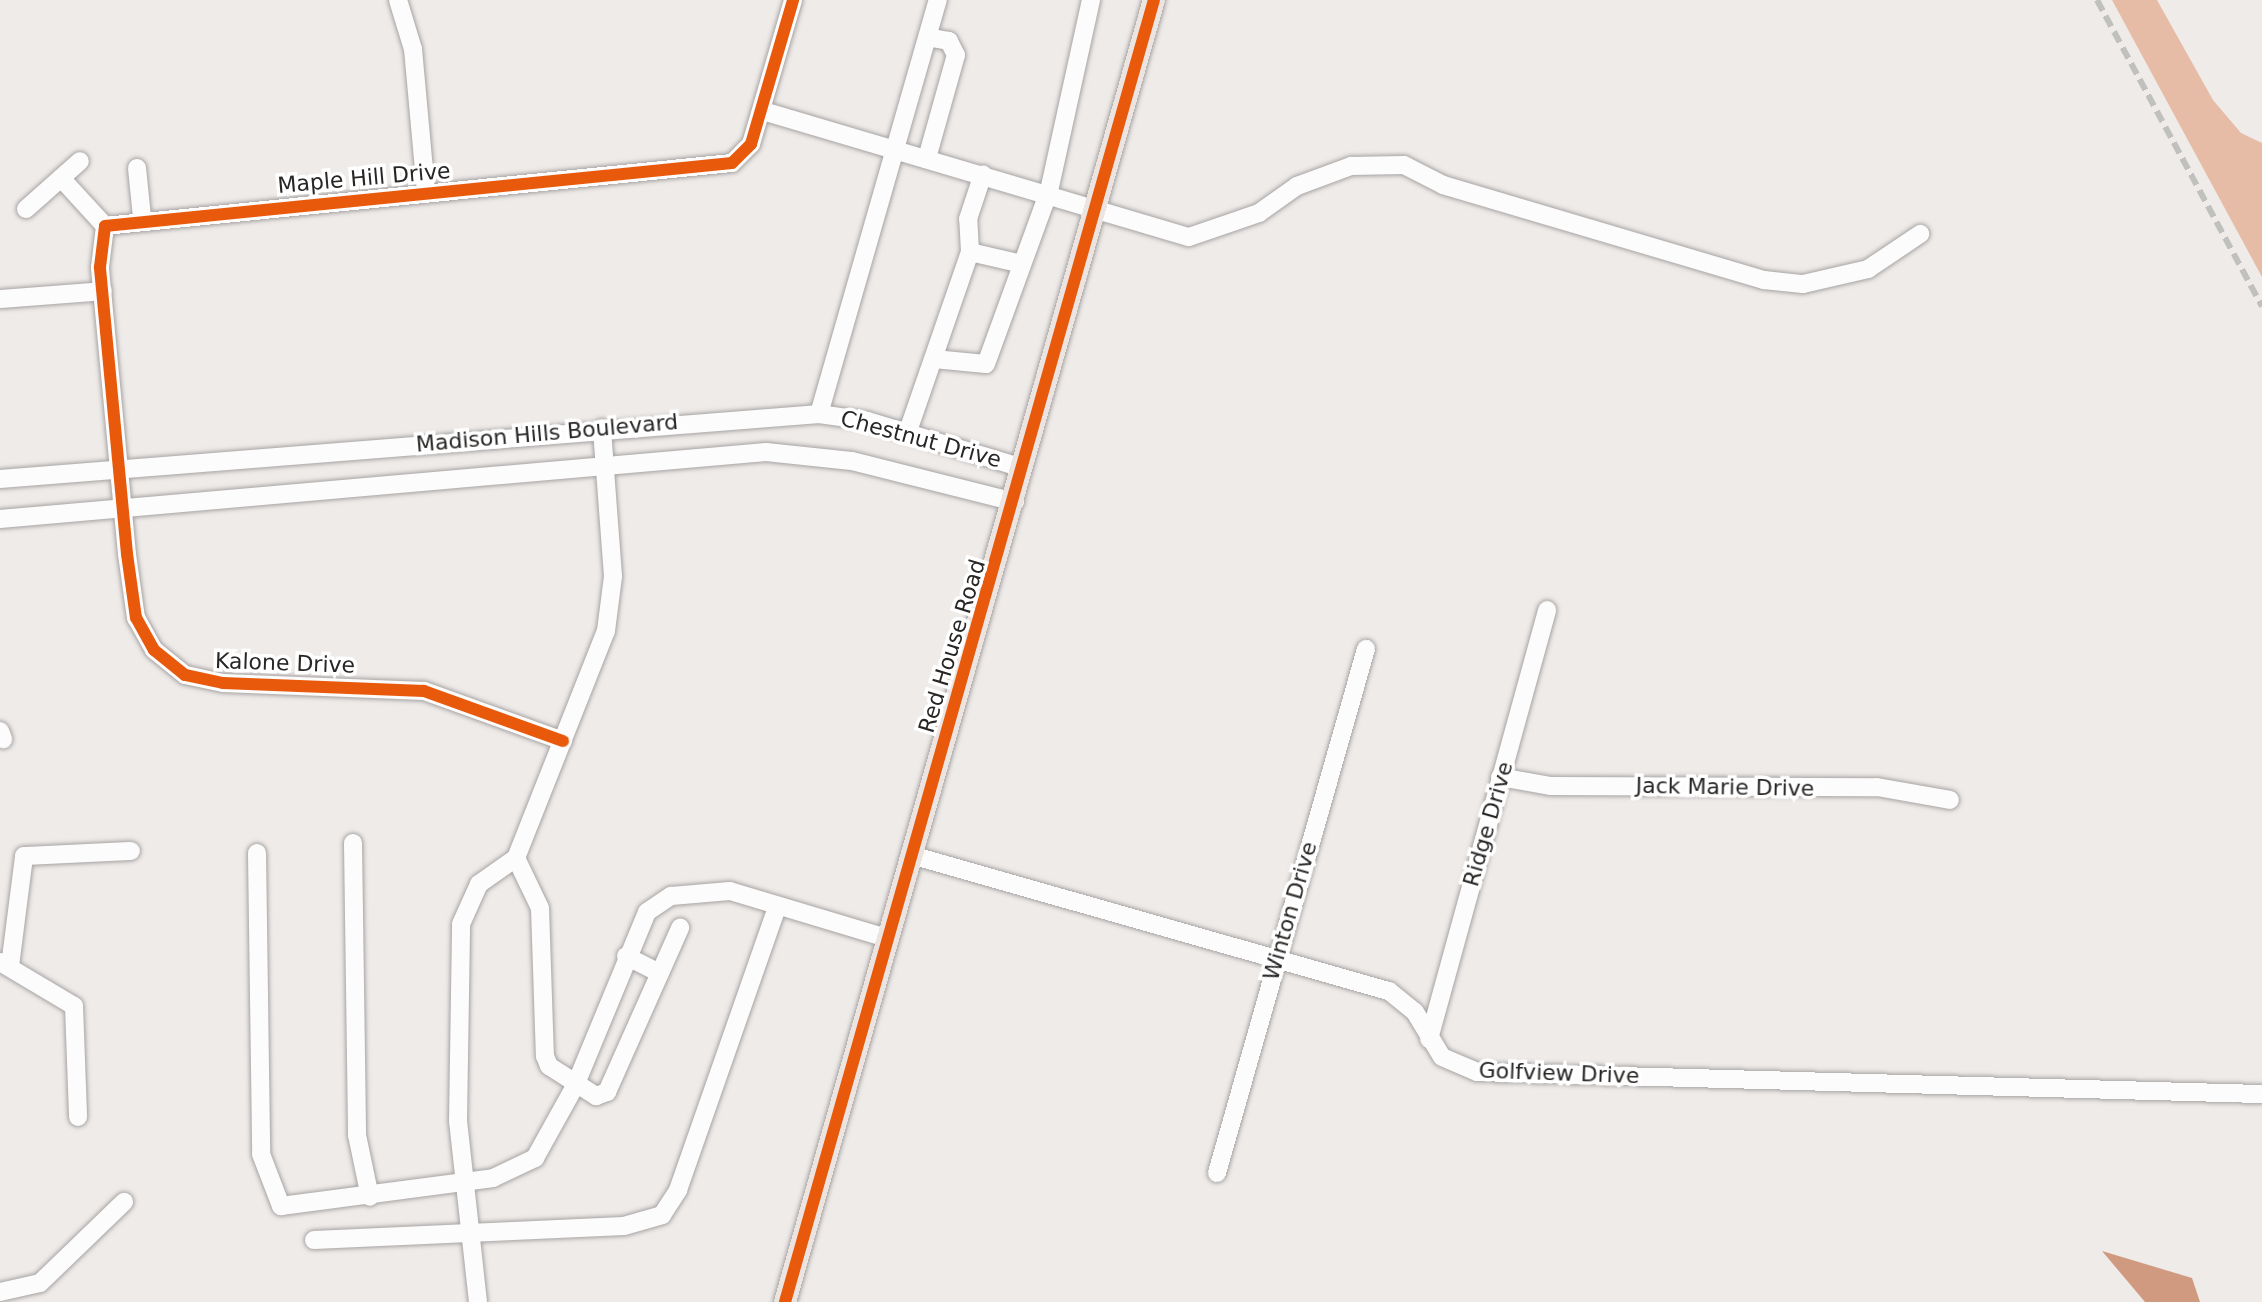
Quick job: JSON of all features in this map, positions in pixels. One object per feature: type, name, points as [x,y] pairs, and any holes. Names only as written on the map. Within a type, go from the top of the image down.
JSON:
[{"type":"main road","name":"Red House Road","points":[[785,1302],[887,938],[1015,502],[1154,0]]},
{"type":"street","points":[[398,0],[413,49],[426,192]]},
{"type":"street","name":"Maple Hill Drive","points":[[105,226],[142,217],[732,163],[751,144],[793,0]]},
{"type":"street","points":[[819,414],[938,0]]},
{"type":"street","points":[[934,359],[986,364],[1018,263],[1027,257],[1049,191],[1091,0]]},
{"type":"street","points":[[927,37],[949,41],[956,55],[927,158]]},
{"type":"street","points":[[763,111],[1098,205],[1133,224],[1189,237],[1259,213],[1297,186],[1351,166],[1404,165],[1443,185],[1725,271],[1803,284],[1868,269],[1920,234]]},
{"type":"street","points":[[26,209],[80,161]]},
{"type":"street","points":[[137,168],[142,217]]},
{"type":"street","points":[[908,431],[970,252],[968,219],[983,174]]},
{"type":"street","points":[[61,178],[105,226],[103,291],[124,507]]},
{"type":"street","points":[[970,252],[1018,263]]},
{"type":"street","points":[[0,299],[103,291]]},
{"type":"street","name":"Chestnut Drive","points":[[819,414],[908,431],[1023,468]]},
{"type":"street","name":"Madison Hills Boulevard","points":[[0,479],[602,436],[819,414]]},
{"type":"street","points":[[478,1302],[469,1182],[458,1121],[461,924],[479,884],[516,858],[610,612],[602,436]]},
{"type":"street","name":"Madison Hills Boulevard","points":[[0,519],[604,465],[807,453],[1015,502]]},
{"type":"street","name":"Kalone Drive","points":[[124,507],[142,634],[185,675],[245,685],[424,691],[563,741]]},
{"type":"street","name":"Ridge Drive","points":[[1429,1039],[1547,610]]},
{"type":"street","name":"Winton Drive","points":[[1217,1173],[1366,649]]},
{"type":"street","name":"Jack Marie Drive","points":[[1500,777],[1551,786],[1877,787],[1950,800]]},
{"type":"street","points":[[353,843],[357,1135],[370,1197]]},
{"type":"street","points":[[78,1117],[74,1006],[5,964],[24,856],[131,851]]},
{"type":"street","points":[[257,853],[261,1154],[281,1206],[469,1182],[535,1158],[575,1086],[626,956],[647,912],[671,896],[712,888],[887,938]]},
{"type":"street","name":"Golfview Drive","points":[[911,855],[1389,991],[1415,1012],[1429,1039],[1458,1067],[1499,1074],[2262,1094]]},
{"type":"street","points":[[516,858],[540,908],[545,1056],[575,1086],[607,1092],[680,928]]},
{"type":"street","points":[[314,1240],[624,1226],[662,1215],[678,1190],[777,908]]},
{"type":"street","points":[[626,956],[660,973]]},
{"type":"street","points":[[0,1292],[40,1283],[124,1202]]},
{"type":"shaded area","points":[[2112,0],[2157,0],[2213,100],[2241,133],[2262,143],[2262,277]]},
{"type":"shaded area","points":[[2102,1251],[2192,1278],[2200,1302],[2145,1302]]},
{"type":"railway","points":[[2097,0],[2262,306]]},
{"type":"cycle path","points":[[563,741],[424,691],[223,683],[185,675],[154,650],[136,618],[127,554],[100,267],[105,226],[732,163],[751,144],[793,0]]},
{"type":"cycle path","points":[[785,1302],[1154,0]]}]
